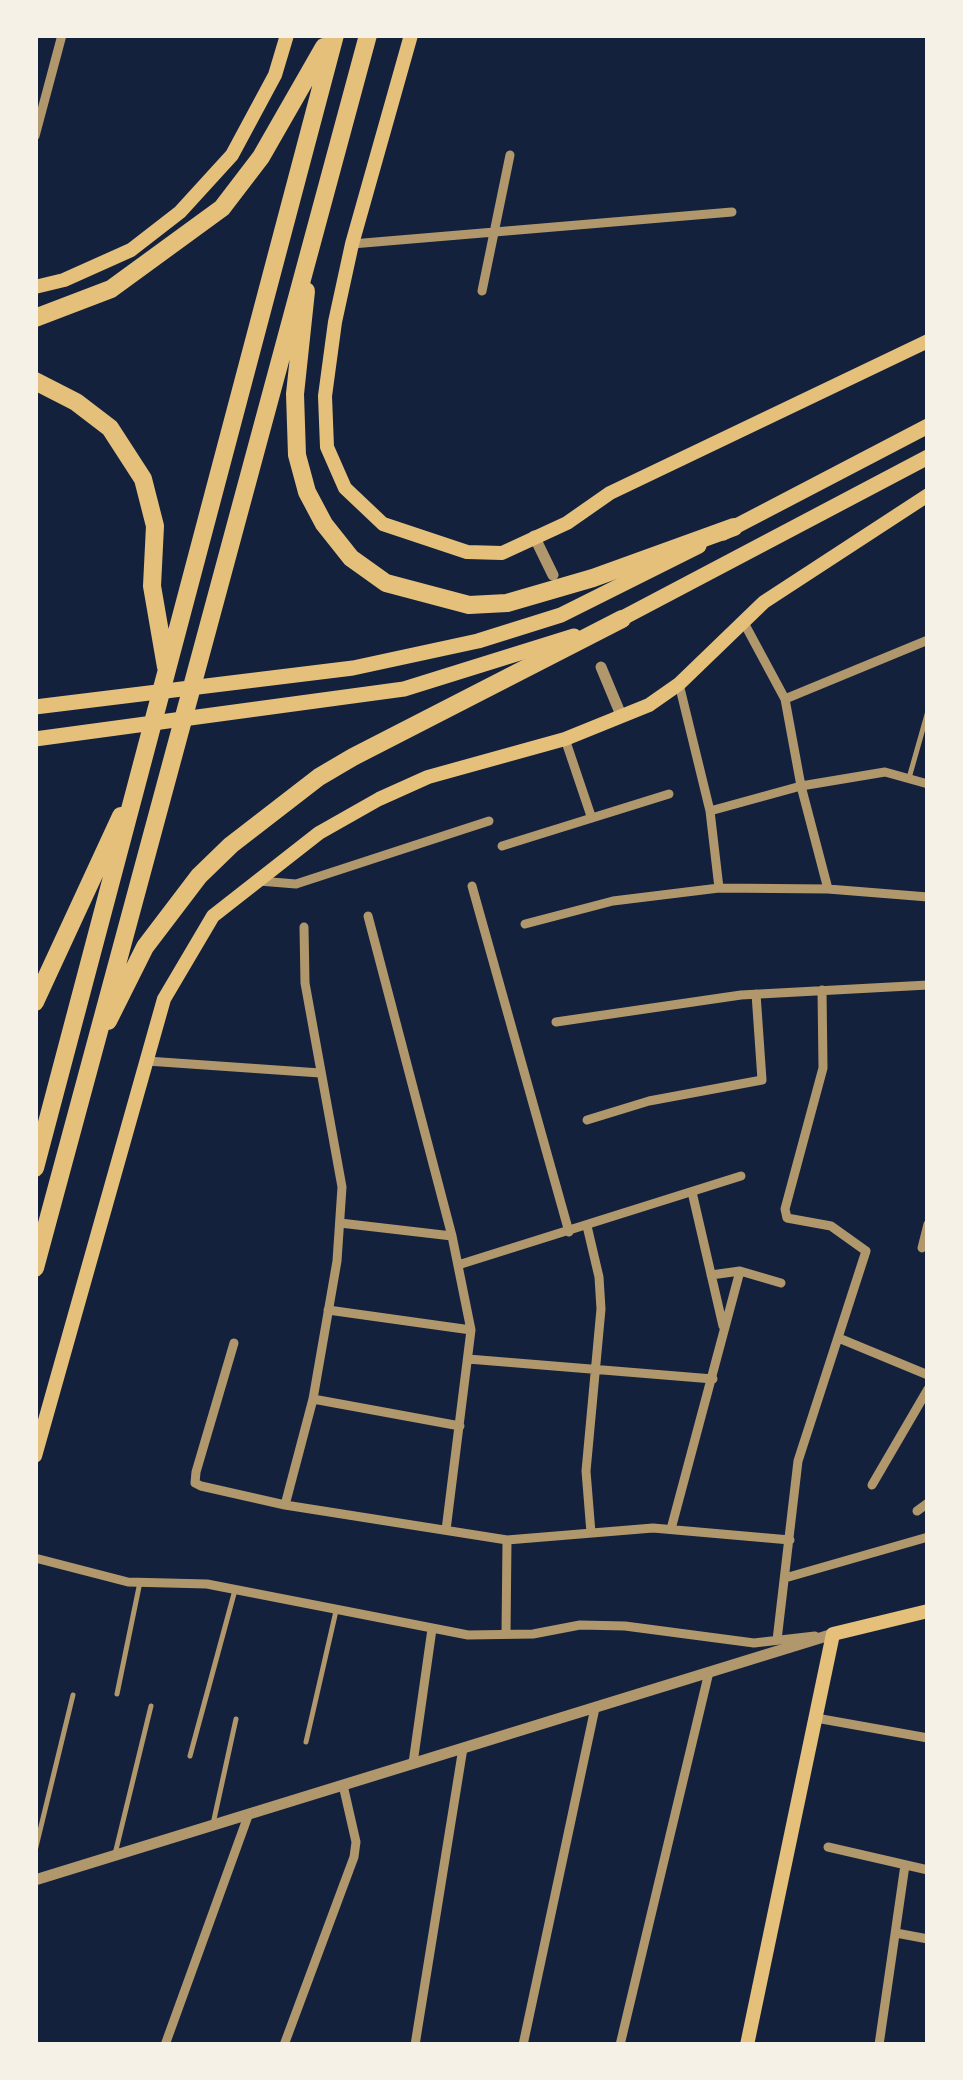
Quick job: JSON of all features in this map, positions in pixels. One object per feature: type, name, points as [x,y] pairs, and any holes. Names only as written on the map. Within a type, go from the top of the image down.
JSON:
[{"type":"highway","points":[[35,318],[111,288],[222,208],[261,157],[332,35]]},
{"type":"highway","points":[[35,1168],[332,35]]},
{"type":"highway","points":[[35,1268],[368,35]]},
{"type":"highway","points":[[310,245],[296,381],[298,455],[307,492],[324,524],[352,558],[386,582],[469,605],[507,603],[593,578],[734,527]]},
{"type":"highway","points":[[35,382],[76,402],[110,428],[143,479],[155,526],[152,586],[167,673]]},
{"type":"highway","points":[[92,1048],[145,946],[200,876],[231,845],[319,777],[353,757],[622,619]]},
{"type":"highway","points":[[35,1002],[141,773]]},
{"type":"main road","points":[[35,287],[64,280],[131,250],[180,212],[232,154],[276,74],[287,35]]},
{"type":"main road","points":[[411,35],[352,244],[335,322],[325,396],[327,448],[344,488],[383,524],[438,545],[467,552],[502,553],[566,522],[610,493],[928,341]]},
{"type":"main road","points":[[35,707],[352,668],[514,632],[626,585],[928,426]]},
{"type":"main road","points":[[43,738],[404,689],[491,665],[622,619],[928,457]]},
{"type":"main road","points":[[35,1456],[164,999],[183,960],[213,916],[318,833],[396,792],[489,758],[565,740],[649,704],[679,684],[764,602],[928,495]]},
{"type":"main road","points":[[746,2045],[833,1634],[928,1610]]},
{"type":"street","points":[[35,136],[62,35]]},
{"type":"street","points":[[482,291],[510,156]]},
{"type":"street","points":[[352,244],[732,212]]},
{"type":"street","points":[[534,536],[553,575]]},
{"type":"street","points":[[743,620],[785,699],[801,786],[828,888]]},
{"type":"street","points":[[785,699],[928,640]]},
{"type":"street","points":[[601,667],[620,715]]},
{"type":"street","points":[[679,684],[710,811],[719,888]]},
{"type":"street","points":[[565,740],[591,816]]},
{"type":"street","points":[[710,811],[801,786],[885,772],[928,784]]},
{"type":"street","points":[[502,846],[668,794]]},
{"type":"street","points":[[256,880],[296,884],[488,821]]},
{"type":"street","points":[[472,886],[569,1232]]},
{"type":"street","points":[[525,924],[613,901],[719,888],[828,888],[928,897]]},
{"type":"street","points":[[368,916],[452,1236],[472,1330],[446,1530]]},
{"type":"street","points":[[286,1505],[313,1399],[340,1223],[338,1156],[305,983],[304,927]]},
{"type":"street","points":[[556,1022],[756,994],[928,985]]},
{"type":"street","points":[[777,1640],[798,1461],[841,1339],[866,1252],[831,1226],[787,1218],[786,1209],[824,1068],[822,990]]},
{"type":"street","points":[[587,1120],[648,1101],[762,1080],[756,994]]},
{"type":"street","points":[[147,1061],[320,1073]]},
{"type":"street","points":[[458,1265],[741,1176]]},
{"type":"street","points":[[692,1192],[724,1332]]},
{"type":"street","points":[[340,1223],[452,1236]]},
{"type":"street","points":[[922,1248],[928,1224]]},
{"type":"street","points":[[587,1226],[599,1276],[596,1370],[586,1471],[591,1533]]},
{"type":"street","points":[[712,1275],[740,1271],[781,1283]]},
{"type":"street","points":[[670,1529],[740,1271]]},
{"type":"street","points":[[328,1310],[472,1330]]},
{"type":"street","points":[[841,1339],[928,1375]]},
{"type":"street","points":[[234,1343],[196,1482],[286,1505],[506,1540],[670,1529],[790,1540]]},
{"type":"street","points":[[468,1360],[713,1379]]},
{"type":"street","points":[[872,1484],[928,1389]]},
{"type":"street","points":[[313,1399],[460,1426]]},
{"type":"street","points":[[916,1510],[928,1504]]},
{"type":"street","points":[[785,1578],[928,1538]]},
{"type":"street","points":[[506,1540],[506,1634]]},
{"type":"street","points":[[35,1558],[140,1582],[207,1584],[432,1629],[506,1634],[610,1626],[754,1643],[833,1634]]},
{"type":"street","points":[[414,1763],[432,1629]]},
{"type":"street","points":[[35,1880],[833,1634]]},
{"type":"street","points":[[620,2045],[710,1672]]},
{"type":"street","points":[[523,2045],[595,1708]]},
{"type":"street","points":[[816,1718],[928,1738]]},
{"type":"street","points":[[415,2045],[463,1748]]},
{"type":"street","points":[[284,2045],[354,1857],[356,1842],[342,1785]]},
{"type":"street","points":[[165,2045],[248,1816]]},
{"type":"street","points":[[828,1847],[928,1870]]},
{"type":"street","points":[[878,2045],[905,1865]]},
{"type":"street","points":[[896,1933],[928,1940]]},
{"type":"lane","points":[[908,778],[928,711]]},
{"type":"lane","points":[[117,1694],[140,1582]]},
{"type":"lane","points":[[190,1756],[235,1590]]},
{"type":"lane","points":[[306,1742],[336,1611]]},
{"type":"lane","points":[[35,1851],[73,1694]]},
{"type":"lane","points":[[114,1855],[151,1706]]},
{"type":"lane","points":[[213,1825],[236,1719]]}]
